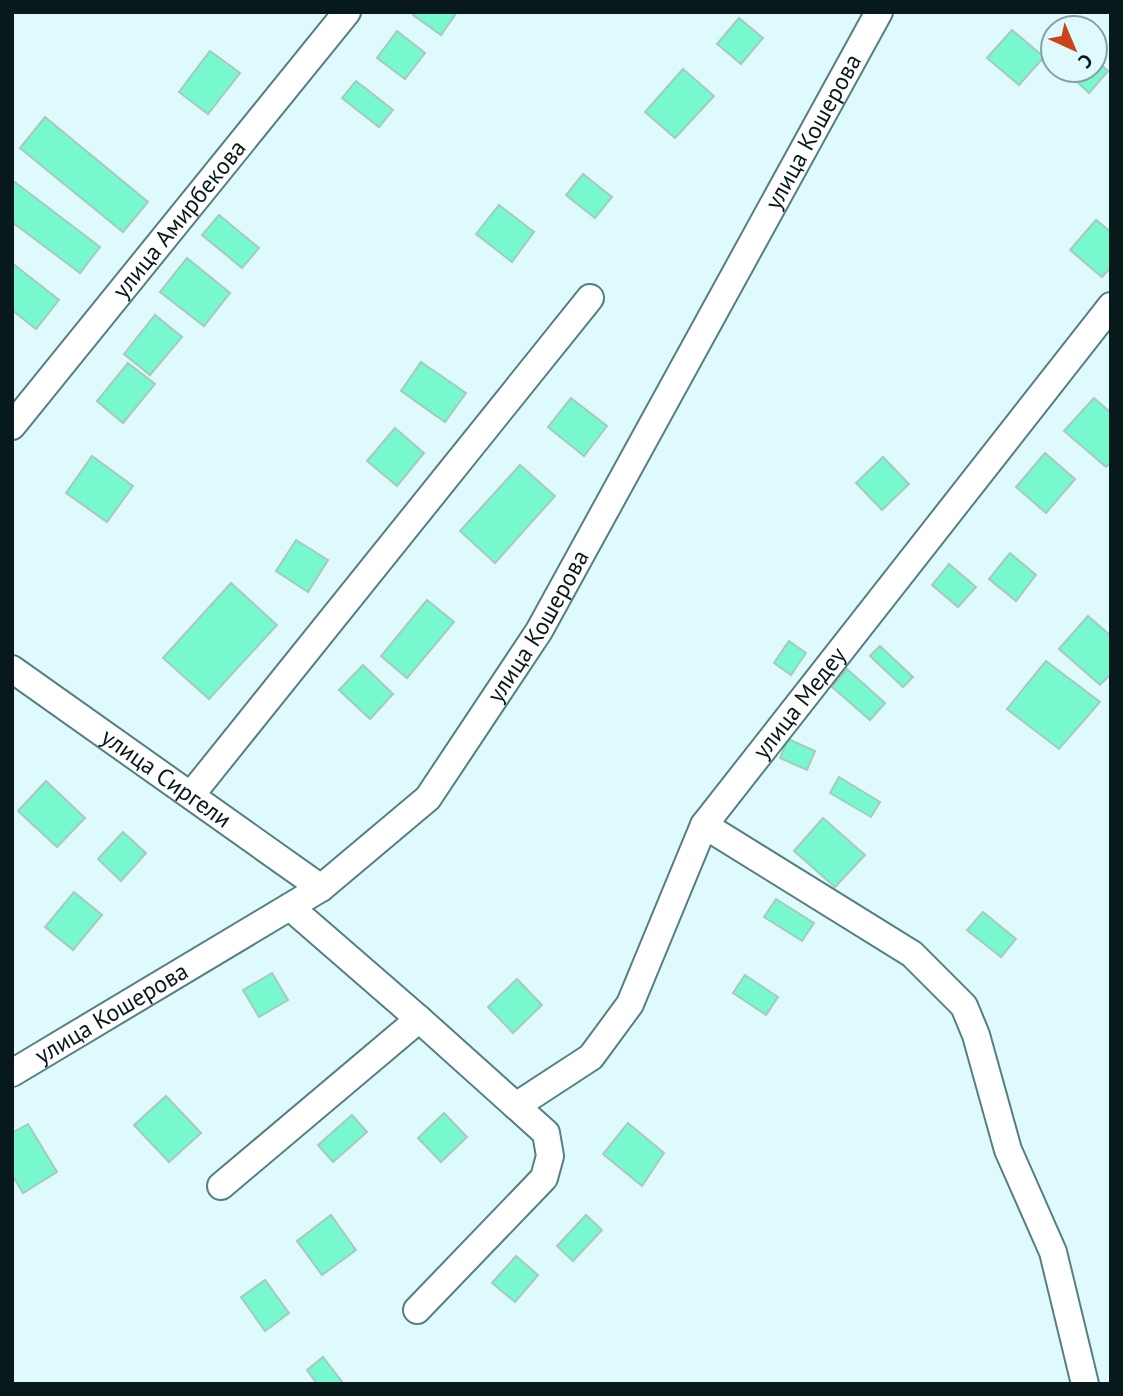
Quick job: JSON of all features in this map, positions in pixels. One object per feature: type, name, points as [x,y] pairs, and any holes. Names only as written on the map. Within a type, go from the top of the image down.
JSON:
[{"type":"street","name":"улица Амирбекова","points":[[12,426],[347,12]]},
{"type":"street","name":"улица Кошерова","points":[[12,1073],[321,888],[428,798],[539,631],[879,12]]},
{"type":"street","points":[[191,795],[590,298]]},
{"type":"street","name":"улица Медеу","points":[[516,1106],[591,1057],[630,1004],[704,825],[1111,306]]},
{"type":"street","name":"улица Сиргели","points":[[12,669],[321,888]]},
{"type":"street","points":[[704,825],[912,954],[964,1006],[976,1035],[1008,1150],[1053,1252],[1085,1384]]},
{"type":"street","points":[[290,907],[546,1133],[550,1156],[544,1178],[417,1310]]},
{"type":"street","points":[[221,1186],[419,1019]]},
{"type":"building","points":[[415,12],[457,12],[441,35],[413,15]]},
{"type":"building","points":[[739,18],[763,38],[741,64],[717,44]]},
{"type":"building","points":[[1012,30],[1039,53],[1039,63],[1019,85],[987,58]]},
{"type":"building","points":[[397,31],[425,53],[405,79],[377,58]]},
{"type":"building","points":[[210,51],[240,73],[208,114],[179,92]]},
{"type":"building","points":[[683,69],[714,96],[675,138],[645,112]]},
{"type":"building","points":[[356,81],[393,110],[379,127],[342,98]]},
{"type":"building","points":[[1079,84],[1097,84],[1089,93]]},
{"type":"building","points":[[45,117],[148,202],[123,232],[20,148]]},
{"type":"building","points":[[583,174],[612,197],[595,218],[566,195]]},
{"type":"building","points":[[12,180],[100,247],[80,273],[12,222]]},
{"type":"building","points":[[499,205],[534,232],[512,262],[476,234]]},
{"type":"building","points":[[219,215],[259,248],[242,268],[202,235]]},
{"type":"building","points":[[1096,220],[1111,232],[1111,267],[1102,277],[1070,250]]},
{"type":"building","points":[[187,258],[230,293],[204,326],[160,292]]},
{"type":"building","points":[[12,263],[59,300],[36,329],[12,310]]},
{"type":"building","points":[[155,315],[182,337],[150,375],[124,354]]},
{"type":"building","points":[[421,362],[466,393],[445,422],[401,391]]},
{"type":"building","points":[[128,363],[155,384],[123,423],[97,401]]},
{"type":"building","points":[[571,398],[607,426],[584,456],[548,427]]},
{"type":"building","points":[[1094,398],[1111,413],[1111,462],[1106,467],[1064,431]]},
{"type":"building","points":[[395,428],[424,453],[397,486],[367,461]]},
{"type":"building","points":[[1045,453],[1075,479],[1046,513],[1016,487]]},
{"type":"building","points":[[92,456],[133,486],[107,522],[66,493]]},
{"type":"building","points":[[883,457],[909,484],[882,510],[856,483]]},
{"type":"building","points":[[520,465],[555,496],[495,563],[460,531]]},
{"type":"building","points":[[296,540],[328,560],[308,592],[276,571]]},
{"type":"building","points":[[1010,553],[1036,575],[1016,601],[989,579]]},
{"type":"building","points":[[949,564],[976,587],[958,607],[932,585]]},
{"type":"building","points":[[231,583],[277,625],[209,699],[163,658]]},
{"type":"building","points":[[427,600],[454,622],[407,678],[381,656]]},
{"type":"building","points":[[1088,616],[1111,636],[1111,674],[1100,685],[1059,649]]},
{"type":"building","points":[[789,641],[806,653],[791,675],[774,663]]},
{"type":"building","points":[[880,646],[913,677],[903,687],[870,656]]},
{"type":"building","points":[[1046,661],[1100,702],[1059,749],[1007,709]]},
{"type":"building","points":[[363,665],[393,694],[370,719],[339,690]]},
{"type":"building","points":[[847,669],[885,703],[870,720],[832,687]]},
{"type":"building","points":[[788,739],[815,751],[807,770],[780,758]]},
{"type":"building","points":[[839,777],[880,802],[871,817],[830,793]]},
{"type":"building","points":[[46,781],[85,818],[57,847],[18,811]]},
{"type":"building","points":[[823,818],[865,855],[835,887],[794,851]]},
{"type":"building","points":[[123,832],[146,853],[121,881],[98,859]]},
{"type":"building","points":[[74,892],[102,915],[73,950],[45,927]]},
{"type":"building","points":[[776,899],[814,923],[802,941],[764,917]]},
{"type":"building","points":[[983,912],[1016,939],[1001,957],[967,930]]},
{"type":"building","points":[[272,973],[288,1000],[259,1017],[243,990]]},
{"type":"building","points":[[745,975],[778,997],[766,1015],[733,993]]},
{"type":"building","points":[[517,979],[542,1005],[513,1033],[488,1007]]},
{"type":"building","points":[[166,1096],[201,1133],[169,1162],[134,1125]]},
{"type":"building","points":[[444,1113],[467,1137],[441,1162],[418,1138]]},
{"type":"building","points":[[352,1115],[367,1132],[333,1162],[318,1145]]},
{"type":"building","points":[[628,1123],[664,1153],[642,1186],[603,1154]]},
{"type":"building","points":[[28,1124],[57,1172],[23,1193],[12,1175],[12,1133]]},
{"type":"building","points":[[331,1215],[356,1250],[322,1275],[297,1241]]},
{"type":"building","points":[[586,1215],[602,1230],[573,1261],[557,1246]]},
{"type":"building","points":[[516,1256],[538,1275],[515,1302],[492,1283]]},
{"type":"building","points":[[265,1280],[289,1313],[265,1331],[241,1297]]},
{"type":"building","points":[[323,1357],[342,1384],[317,1384],[307,1370]]}]
